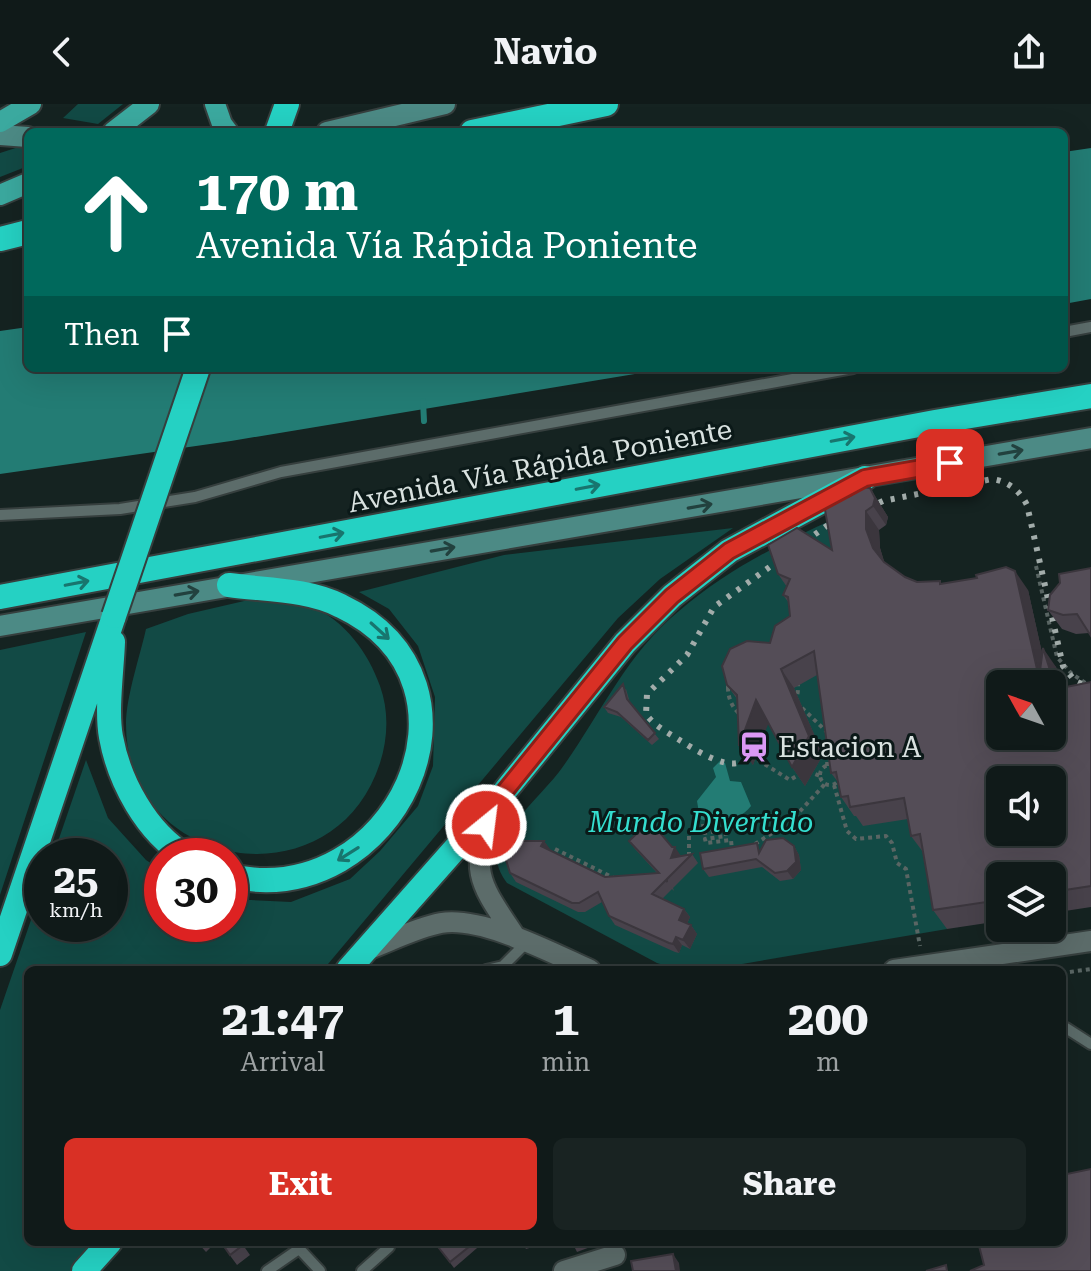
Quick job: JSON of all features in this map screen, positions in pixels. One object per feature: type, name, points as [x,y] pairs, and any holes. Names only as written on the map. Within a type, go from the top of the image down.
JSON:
[{"type":"highway","points":[[278,128],[287,104]]},
{"type":"highway","points":[[491,128],[606,104]]},
{"type":"highway","points":[[0,239],[24,233]]},
{"type":"highway","points":[[0,954],[197,372]]},
{"type":"highway","name":"Avenida Vía Rápida Poniente","points":[[0,597],[919,425],[1091,396]]},
{"type":"highway","points":[[351,966],[492,807],[625,643],[672,596],[729,551],[865,478]]},
{"type":"highway","points":[[229,585],[316,596],[339,604],[378,627],[398,649],[410,671],[418,703],[420,735],[416,767],[399,804],[374,836],[347,856],[315,871],[291,878],[248,878]]},
{"type":"highway","points":[[114,616],[110,734],[133,798],[163,838]]},
{"type":"highway","points":[[84,1271],[106,1246]]},
{"type":"main road","points":[[0,122],[31,104]]},
{"type":"main road","points":[[118,128],[149,104]]},
{"type":"main road","points":[[215,104],[225,128]]},
{"type":"main road","points":[[344,128],[445,104]]},
{"type":"main road","points":[[0,135],[24,137]]},
{"type":"main road","points":[[0,195],[24,185]]},
{"type":"main road","points":[[0,626],[1091,438]]},
{"type":"street","points":[[492,807],[480,843],[478,865],[488,894],[522,940]]},
{"type":"street","points":[[364,951],[443,923],[467,923],[522,940],[581,966]]},
{"type":"street","points":[[918,966],[1091,941]]},
{"type":"street","points":[[564,1271],[615,1255]]},
{"type":"lane","points":[[1068,331],[1091,327]]},
{"type":"lane","points":[[0,515],[120,509],[195,497],[281,472],[831,372]]},
{"type":"lane","points":[[503,966],[522,940]]},
{"type":"lane","points":[[1066,1028],[1091,1044]]},
{"type":"lane","points":[[267,1271],[295,1246]]},
{"type":"lane","points":[[297,1246],[320,1271]]},
{"type":"lane","points":[[362,1271],[389,1247]]},
{"type":"path","points":[[1036,566],[1057,657],[1071,673],[1091,687]]},
{"type":"path","points":[[767,653],[777,656],[793,670],[798,692],[795,702],[781,719],[770,723],[749,721],[732,706],[728,696],[731,674],[745,657],[767,653]]},
{"type":"path","points":[[795,702],[829,734],[827,766]]},
{"type":"path","points":[[758,760],[790,780],[807,770],[820,776],[825,784]]},
{"type":"path","points":[[820,776],[827,766],[834,766],[839,771],[839,780],[834,785]]},
{"type":"path","points":[[825,784],[834,785]]},
{"type":"path","points":[[748,847],[791,821],[825,784]]},
{"type":"path","points":[[834,785],[847,831],[856,839],[886,836],[892,843],[897,863],[906,869],[924,965]]},
{"type":"path","points":[[703,824],[704,833],[725,830],[726,836],[705,839],[706,843],[731,840],[732,850]]},
{"type":"path","points":[[689,833],[689,856],[703,854]]},
{"type":"path","points":[[756,843],[758,851]]},
{"type":"path","points":[[718,852],[740,848]]},
{"type":"path","points":[[555,849],[616,879]]},
{"type":"path","points":[[1066,972],[1091,969]]},
{"type":"green space","points":[[78,104],[123,104],[98,124],[63,118]]},
{"type":"green space","points":[[24,145],[24,168],[0,177],[0,153]]},
{"type":"green space","name":"Mundo Divertido","points":[[836,518],[933,853],[947,929],[730,966],[667,966],[507,883],[497,863],[498,854],[518,819],[559,772],[628,667],[660,628],[697,596],[774,548]]},
{"type":"green space","points":[[733,528],[660,579],[618,618],[326,966],[24,966],[24,1246],[92,1246],[71,1271],[0,1271],[0,1010],[24,940],[128,942],[128,840],[144,858],[144,942],[248,942],[248,900],[291,902],[350,879],[380,851],[418,806],[433,766],[435,697],[418,646],[389,609],[359,592],[504,555]]},
{"type":"green space","points":[[270,595],[301,602],[323,612],[345,629],[369,661],[383,695],[386,715],[385,744],[380,763],[356,808],[321,838],[279,852],[248,852],[248,838],[193,838],[159,812],[135,774],[126,724],[146,629],[188,614]]},
{"type":"green space","points":[[86,632],[0,895],[0,650]]},
{"type":"green space","points":[[86,760],[108,818],[126,838],[59,838]]},
{"type":"shaded area","points":[[1091,148],[1091,299],[1068,303],[1068,151]]},
{"type":"shaded area","points":[[24,328],[24,372],[647,372],[231,441],[0,474],[0,331]]},
{"type":"shaded area","points":[[720,761],[725,763],[730,781],[741,782],[751,806],[741,815],[728,820],[700,819],[697,801],[716,777],[713,768]]},
{"type":"building","points":[[862,487],[870,488],[875,498],[873,506],[866,511],[866,529],[873,548],[884,562],[917,582],[940,581],[940,584],[977,578],[976,575],[1006,567],[1015,571],[1037,670],[986,670],[986,750],[1066,750],[1066,687],[1091,682],[1091,886],[1066,890],[1066,862],[986,862],[986,902],[933,910],[920,834],[911,836],[904,798],[850,807],[848,796],[841,797],[836,772],[831,773],[814,651],[781,669],[809,736],[792,767],[756,700],[739,746],[737,695],[727,685],[722,666],[730,649],[747,641],[770,643],[775,626],[790,616],[788,597],[783,595],[790,579],[778,574],[768,545],[797,528],[832,550],[824,504],[850,496]]},
{"type":"building","points":[[1091,568],[1091,636],[1077,614],[1063,615],[1048,610],[1050,595],[1060,583],[1059,574]]},
{"type":"building","points":[[1043,648],[1050,670],[1040,670]]},
{"type":"building","points":[[623,684],[627,699],[655,733],[648,740],[617,712],[604,707]]},
{"type":"building","points":[[650,821],[675,847],[671,858],[692,854],[652,894],[684,909],[679,920],[691,925],[683,940],[676,937],[673,944],[609,916],[598,892],[579,903],[572,903],[510,873],[506,860],[511,848],[522,841],[544,841],[541,846],[605,877],[659,873],[629,841]]},
{"type":"building","points":[[783,838],[794,846],[796,862],[787,871],[775,873],[756,859],[703,869],[700,853],[757,843],[759,853],[766,840]]},
{"type":"building","points":[[1091,1169],[1091,1271],[970,1271],[984,1265],[979,1246],[1066,1246],[1066,1174]]},
{"type":"building","points":[[224,1246],[242,1246],[230,1255]]},
{"type":"building","points":[[437,1246],[470,1246],[450,1262]]},
{"type":"building","points":[[673,1254],[676,1271],[633,1271],[631,1261]]},
{"type":"building","points":[[946,1265],[947,1271],[926,1271]]},
{"type":"waterway","points":[[423,401],[424,421]]},
{"type":"railway","points":[[755,736],[745,760],[725,762],[713,759],[681,741],[657,726],[646,714],[647,694],[687,655],[714,607],[828,525],[883,501],[992,479],[1013,488],[1027,505],[1063,666],[1075,681],[1091,688]]},
{"type":"place","name":"Estacion A","points":[[754,747]]},
{"type":"route","points":[[486,825],[492,807],[625,643],[672,596],[729,551],[865,478],[950,463]]}]
